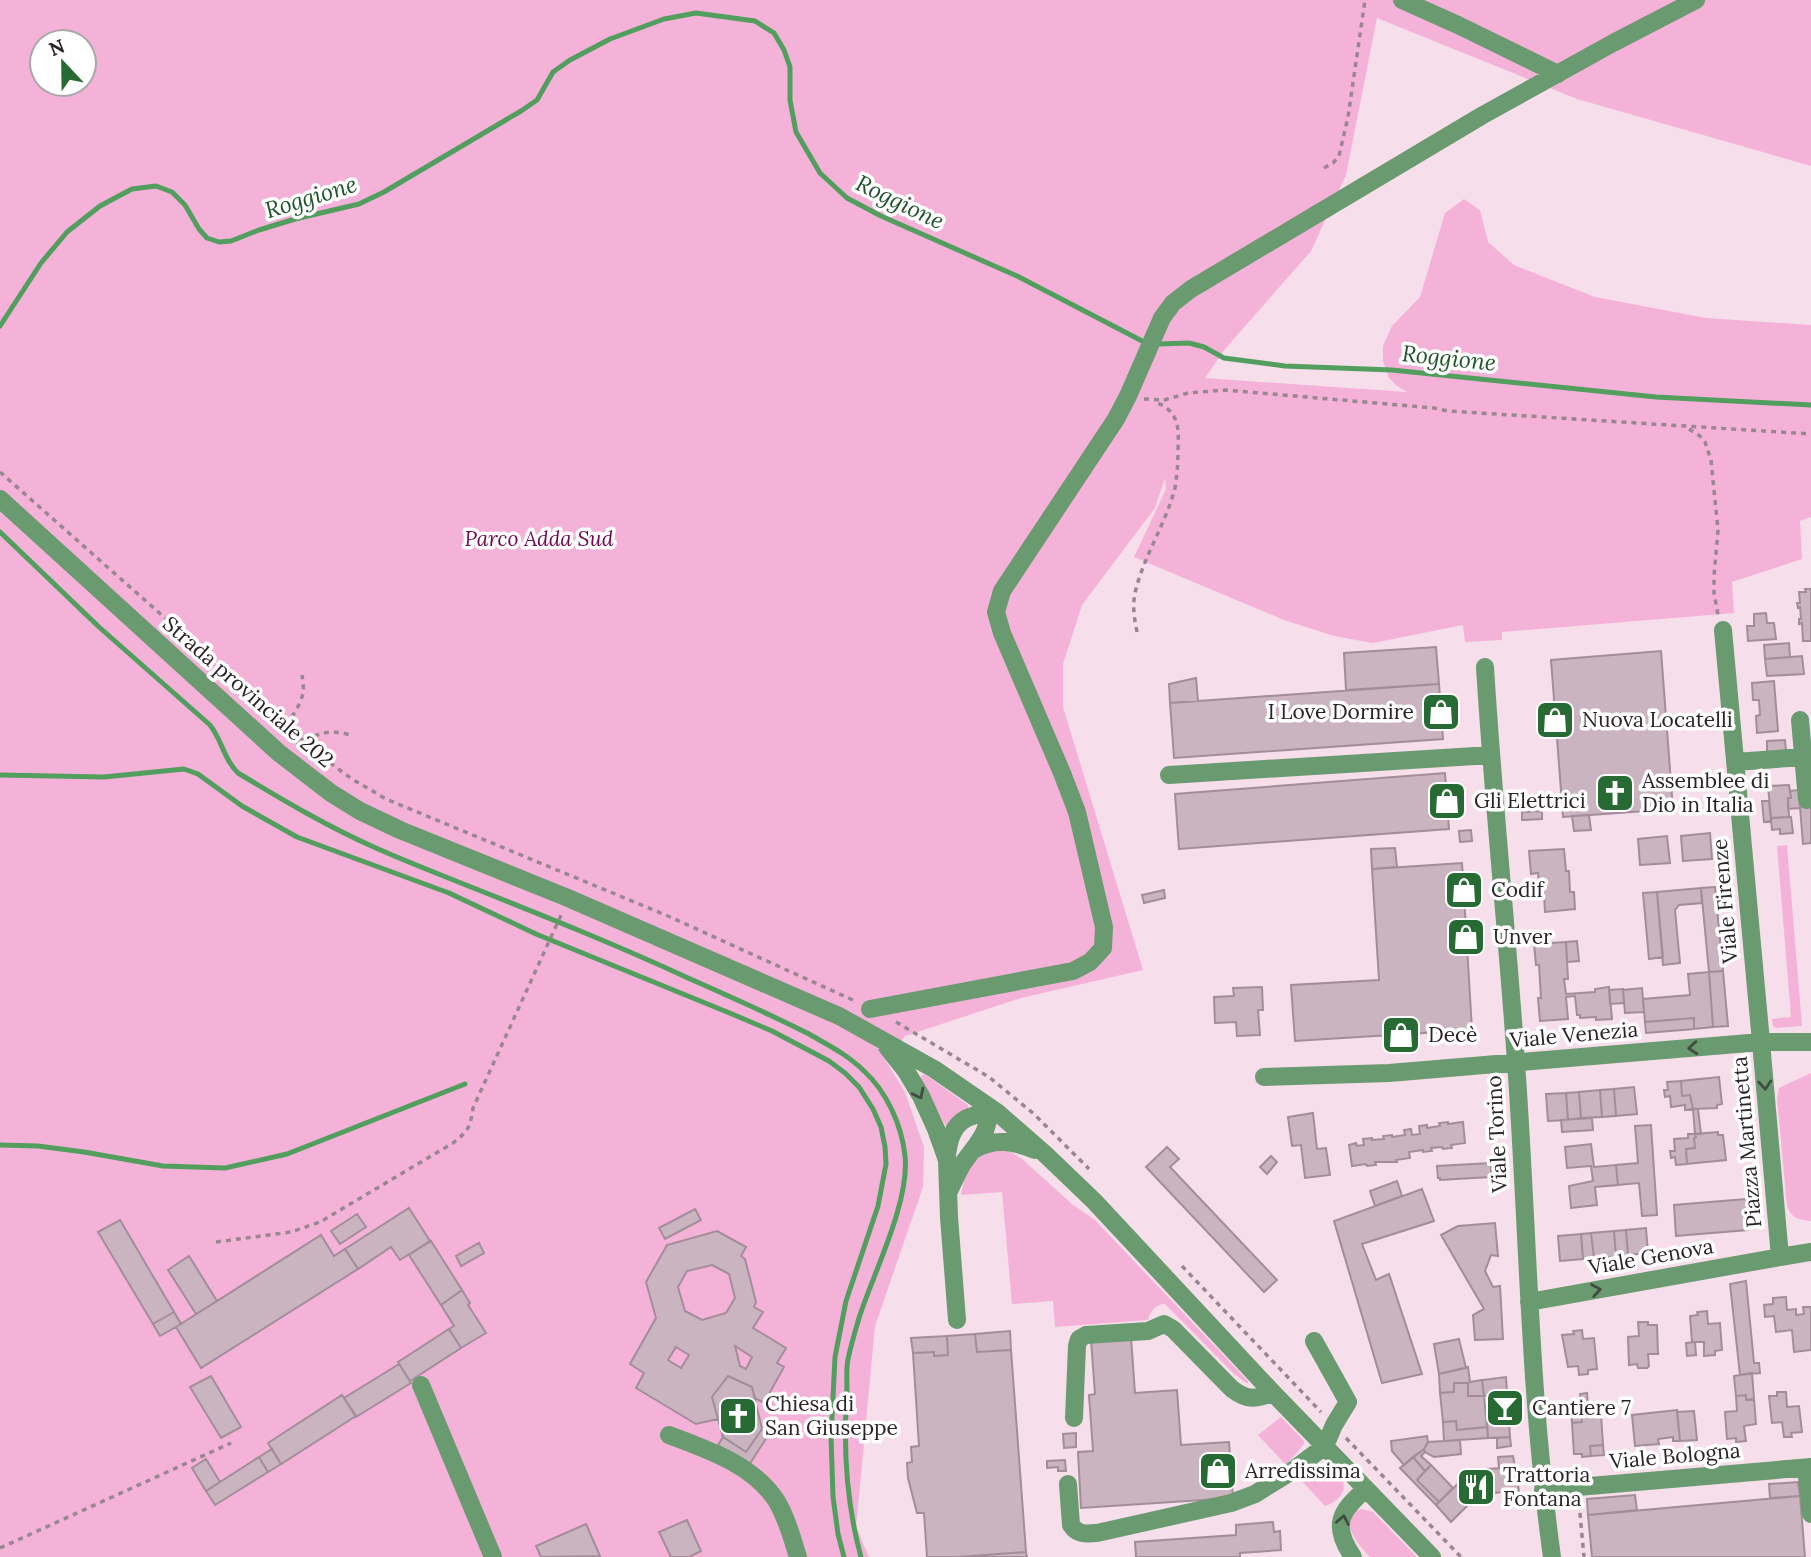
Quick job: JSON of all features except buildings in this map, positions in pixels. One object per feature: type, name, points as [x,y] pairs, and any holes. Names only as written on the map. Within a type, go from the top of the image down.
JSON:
[{"type":"street","points":[[1402,0],[1458,24],[1558,74]]},
{"type":"street","points":[[870,1009],[1073,971],[1090,962],[1103,948],[1104,927],[1077,812],[1002,633],[996,612],[1002,591],[1116,419],[1162,318],[1173,303],[1191,289],[1483,115],[1696,0]]},
{"type":"street","name":"Strada provinciale 202","points":[[0,499],[273,748],[331,793],[400,830],[568,898],[839,1016],[934,1069],[990,1110],[1045,1154],[1094,1201],[1273,1393],[1431,1556]]},
{"type":"street","name":"Viale Firenze","points":[[1723,630],[1761,1042]]},
{"type":"street","name":"Viale Torino","points":[[1485,667],[1516,1063],[1529,1302],[1543,1490],[1552,1557]]},
{"type":"street","points":[[1800,720],[1807,800]]},
{"type":"street","points":[[1169,775],[1490,755]]},
{"type":"street","points":[[1735,762],[1803,757]]},
{"type":"street","points":[[880,1039],[914,1084],[936,1129],[947,1160]]},
{"type":"street","name":"Viale Venezia","points":[[1264,1077],[1390,1073],[1761,1042]]},
{"type":"street","name":"Piazza Martinetta","points":[[1780,1257],[1761,1042],[1811,1042]]},
{"type":"street","points":[[949,1191],[961,1166],[986,1129],[990,1110],[969,1116],[958,1124],[951,1138],[947,1160],[957,1320]]},
{"type":"street","points":[[975,1149],[992,1142],[1003,1142],[1045,1154]]},
{"type":"street","points":[[1780,1257],[1811,1252]]},
{"type":"street","name":"Viale Genova","points":[[1529,1302],[1780,1257]]},
{"type":"street","points":[[1074,1418],[1079,1339],[1086,1335],[1148,1331],[1164,1324],[1173,1329],[1240,1395],[1249,1399],[1273,1393]]},
{"type":"street","points":[[1068,1484],[1071,1525],[1081,1534],[1097,1533],[1243,1500],[1293,1471],[1325,1446],[1348,1402],[1314,1341]]},
{"type":"street","points":[[421,1385],[493,1557]]},
{"type":"street","points":[[669,1435],[714,1452],[755,1477],[777,1502],[798,1557]]},
{"type":"street","points":[[1809,1467],[1811,1514]]},
{"type":"street","name":"Viale Bologna","points":[[1543,1490],[1809,1467]]},
{"type":"street","points":[[1353,1557],[1344,1542],[1342,1515],[1366,1489]]},
{"type":"path","points":[[1324,168],[1339,156],[1348,117],[1365,0]]},
{"type":"path","points":[[1128,396],[1164,401],[1188,393],[1224,390],[1448,411],[1811,434]]},
{"type":"path","points":[[1137,632],[1134,616],[1135,592],[1170,505],[1177,476],[1177,423],[1174,415],[1165,406],[1149,400]]},
{"type":"path","points":[[1684,427],[1705,442],[1710,460],[1717,530],[1714,593],[1723,630]]},
{"type":"path","points":[[0,472],[322,757],[352,779],[386,799],[668,916],[870,1009]]},
{"type":"path","points":[[273,748],[298,706],[303,692],[302,676]]},
{"type":"path","points":[[273,748],[304,741],[322,733],[338,731],[350,736]]},
{"type":"path","points":[[216,1242],[291,1232],[320,1222],[453,1143],[462,1135],[470,1126],[473,1108],[564,909]]},
{"type":"path","points":[[0,1548],[231,1443]]},
{"type":"path","points":[[1578,1487],[1584,1557]]},
{"type":"green space","name":"Parco Adda Sud","points":[[0,0],[1811,0],[1811,166],[1577,99],[1377,18],[1346,175],[1311,251],[1225,349],[1205,378],[1407,392],[1389,378],[1383,361],[1383,346],[1392,326],[1420,297],[1445,213],[1464,199],[1480,210],[1488,242],[1514,265],[1595,297],[1706,318],[1811,325],[1811,517],[1800,521],[1802,559],[1732,582],[1734,613],[1502,632],[1502,640],[1465,642],[1463,625],[1373,643],[1334,636],[1284,620],[1134,557],[1166,489],[1165,478],[1155,508],[1082,605],[1063,664],[1063,707],[1143,970],[1021,998],[905,1036],[886,1061],[905,1092],[924,1147],[923,1187],[875,1326],[856,1527],[869,1557],[0,1557]]},
{"type":"green space","points":[[1787,845],[1802,1026],[1776,1028],[1772,1019],[1791,1017],[1777,846]]},
{"type":"green space","points":[[1811,1073],[1809,1221],[1795,1217],[1787,1206],[1777,1098],[1779,1088]]},
{"type":"green space","points":[[926,1075],[968,1105],[968,1109],[948,1126],[920,1078]]},
{"type":"green space","points":[[1008,1150],[1022,1159],[1073,1205],[1095,1220],[1248,1383],[1233,1373],[1165,1304],[1158,1305],[1148,1320],[1055,1327],[1053,1301],[1012,1304],[1002,1192],[961,1195],[974,1159],[988,1151]]},
{"type":"green space","points":[[1281,1417],[1304,1441],[1286,1465],[1258,1435]]},
{"type":"green space","points":[[1322,1470],[1337,1474],[1344,1484],[1340,1496],[1325,1506],[1300,1479]]},
{"type":"green space","points":[[1361,1509],[1373,1512],[1417,1557],[1370,1557],[1354,1537],[1349,1522],[1356,1511]]},
{"type":"waterway","name":"Roggione","points":[[0,326],[41,263],[67,232],[100,206],[132,189],[156,186],[172,192],[185,205],[207,238],[219,242],[231,241],[295,219],[359,204],[521,111],[537,100],[553,72],[570,60],[610,39],[664,19],[696,13],[755,21],[774,33],[790,67],[790,100],[796,132],[820,173],[847,198],[881,216],[1017,276],[1146,343],[1189,343],[1204,347],[1224,358],[1285,366],[1392,370],[1656,397],[1811,405]]},
{"type":"waterway","points":[[0,532],[99,627],[210,725],[229,762],[238,773],[358,840],[607,942],[809,1034],[845,1055],[872,1079],[897,1121],[905,1156],[905,1174],[896,1216],[859,1318],[847,1363],[847,1473],[861,1557]]},
{"type":"waterway","points":[[0,775],[104,777],[184,769],[198,774],[242,806],[297,837],[449,893],[536,934],[772,1031],[829,1061],[845,1073],[859,1087],[873,1109],[881,1127],[886,1164],[878,1206],[846,1301],[835,1357],[831,1437],[833,1497],[844,1557]]},
{"type":"waterway","points":[[0,1145],[38,1146],[163,1166],[225,1168],[287,1154],[465,1084]]},
{"type":"place","name":"I Love Dormire","points":[[1441,712]]},
{"type":"place","name":"Nuova Locatelli","points":[[1555,720]]},
{"type":"place","name":"Assemblee di Dio in Italia","points":[[1615,793]]},
{"type":"place","name":"Gli Elettrici","points":[[1447,801]]},
{"type":"place","name":"Codif","points":[[1464,890]]},
{"type":"place","name":"Unver","points":[[1466,937]]},
{"type":"place","name":"Decè","points":[[1401,1035]]},
{"type":"place","name":"Cantiere 7","points":[[1505,1408]]},
{"type":"place","name":"Chiesa di San Giuseppe","points":[[738,1416]]},
{"type":"place","name":"Arredissima","points":[[1218,1471]]},
{"type":"place","name":"Trattoria Fontana","points":[[1476,1487]]}]
